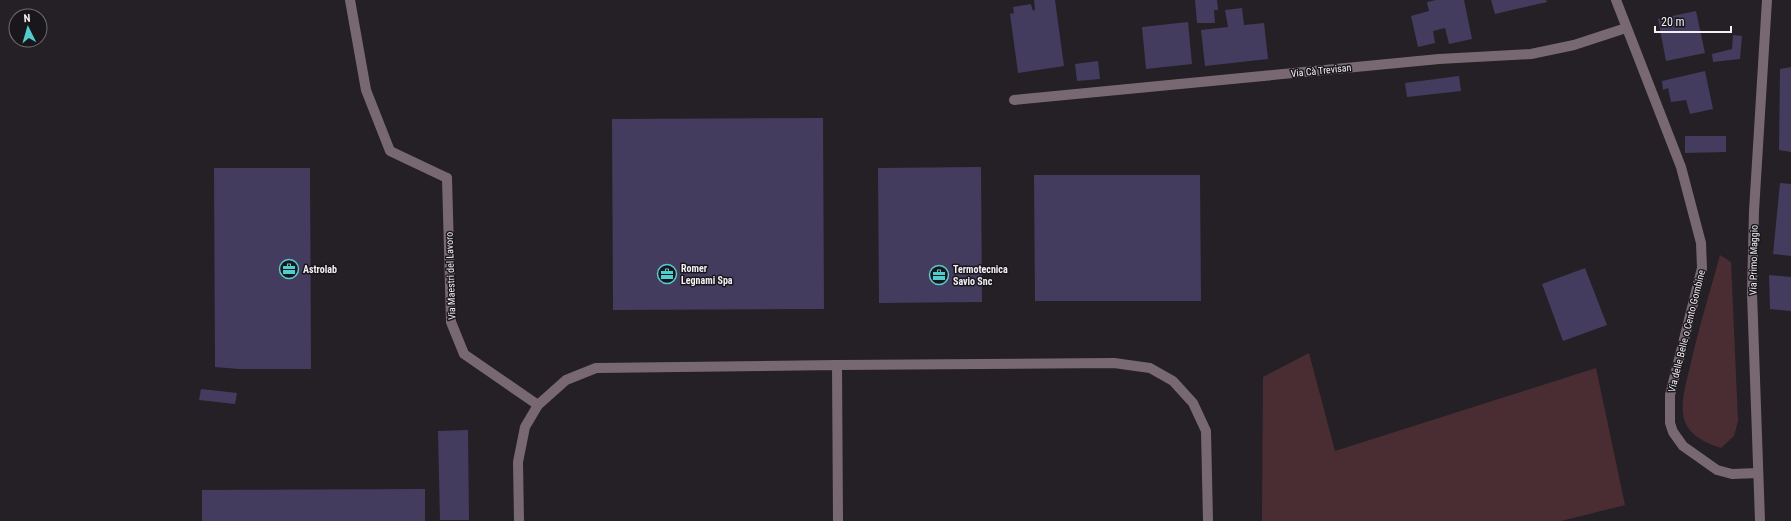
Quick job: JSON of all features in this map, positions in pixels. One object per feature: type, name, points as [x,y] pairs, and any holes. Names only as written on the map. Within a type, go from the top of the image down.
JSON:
[{"type":"street","name":"Via Maestri del Lavoro","points":[[350,0],[366,90],[390,151],[447,178],[451,322],[464,354],[538,406]]},
{"type":"street","name":"Via delle Belle o Cento Gombine","points":[[1616,0],[1681,167],[1701,242],[1702,268],[1670,395],[1670,423],[1673,432],[1683,446],[1717,470],[1732,474],[1758,473]]},
{"type":"street","name":"Via Primo Maggio","points":[[1760,521],[1752,293],[1754,211],[1767,0]]},
{"type":"street","name":"Via Cà Trevisan","points":[[1014,100],[1439,59],[1532,54],[1574,45],[1626,28]]},
{"type":"street","points":[[519,521],[518,462],[526,426],[538,406],[566,380],[596,368],[1114,363],[1150,368],[1173,381],[1193,403],[1206,431],[1208,521]]},
{"type":"street","points":[[837,365],[838,521]]},
{"type":"shaded area","points":[[1720,255],[1731,262],[1738,421],[1734,436],[1721,448],[1704,441],[1694,434],[1686,425],[1683,413],[1685,386],[1700,325]]},
{"type":"shaded area","points":[[1309,353],[1335,451],[1596,368],[1625,505],[1561,521],[1262,521],[1263,377]]},
{"type":"building","points":[[1034,0],[1055,0],[1064,66],[1018,73],[1010,14],[1014,13],[1013,7],[1031,4],[1033,11],[1035,10]]},
{"type":"building","points":[[1195,0],[1217,0],[1218,10],[1214,10],[1215,23],[1197,23]]},
{"type":"building","points":[[1436,0],[1464,0],[1472,39],[1449,44],[1445,28],[1433,31],[1435,43],[1418,47],[1411,16],[1429,11],[1427,2]]},
{"type":"building","points":[[1491,0],[1546,0],[1547,2],[1495,14]]},
{"type":"building","points":[[1242,8],[1244,25],[1264,23],[1268,59],[1205,66],[1201,30],[1228,27],[1225,10]]},
{"type":"building","points":[[1696,11],[1705,53],[1666,61],[1658,19]]},
{"type":"building","points":[[1188,22],[1192,64],[1146,69],[1142,27]]},
{"type":"building","points":[[1733,35],[1742,36],[1740,59],[1713,62],[1712,54],[1732,49]]},
{"type":"building","points":[[1098,61],[1100,79],[1077,81],[1075,64]]},
{"type":"building","points":[[1791,67],[1791,152],[1779,150],[1780,69]]},
{"type":"building","points":[[1705,71],[1713,109],[1690,114],[1686,100],[1671,102],[1668,88],[1663,90],[1662,81]]},
{"type":"building","points":[[1459,76],[1461,91],[1407,97],[1405,83]]},
{"type":"building","points":[[823,118],[824,309],[613,310],[612,119]]},
{"type":"building","points":[[1685,136],[1726,136],[1726,152],[1685,153]]},
{"type":"building","points":[[981,167],[982,302],[879,303],[878,168]]},
{"type":"building","points":[[214,168],[310,168],[311,369],[239,369],[215,367]]},
{"type":"building","points":[[1034,175],[1200,175],[1201,301],[1035,301]]},
{"type":"building","points":[[1780,183],[1791,184],[1791,256],[1773,254]]},
{"type":"building","points":[[1585,268],[1607,325],[1563,341],[1542,284]]},
{"type":"building","points":[[1769,275],[1791,277],[1791,311],[1770,309]]},
{"type":"building","points":[[201,389],[237,393],[235,404],[199,400]]},
{"type":"building","points":[[468,430],[469,520],[440,520],[438,431]]},
{"type":"building","points":[[425,489],[425,521],[202,521],[202,490]]},
{"type":"place","name":"Astrolab","points":[[289,269]]},
{"type":"place","name":"Romer Legnami Spa","points":[[667,274]]},
{"type":"place","name":"Termotecnica Savio Snc","points":[[939,275]]}]
